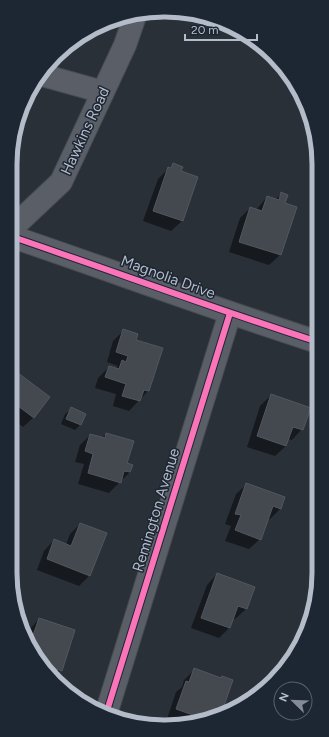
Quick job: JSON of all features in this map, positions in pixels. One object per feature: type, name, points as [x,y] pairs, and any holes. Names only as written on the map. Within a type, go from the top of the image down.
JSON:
[{"type":"street","name":"Hawkins Road","points":[[17,223],[61,182],[125,45],[133,21]]},
{"type":"street","points":[[46,76],[103,92]]},
{"type":"street","name":"Magnolia Drive","points":[[17,238],[312,340]]},
{"type":"street","name":"Remington Avenue","points":[[108,709],[230,313]]},
{"type":"building","points":[[173,163],[183,167],[181,171],[198,177],[183,221],[153,211],[168,167],[171,168]]},
{"type":"building","points":[[281,192],[288,195],[285,203],[297,207],[281,255],[239,242],[250,207],[262,211],[267,196],[279,200]]},
{"type":"building","points":[[123,329],[138,334],[136,340],[163,348],[149,391],[144,390],[140,401],[122,396],[126,384],[105,377],[109,366],[119,369],[122,360],[126,362],[128,356],[116,352]]},
{"type":"building","points":[[17,372],[50,397],[34,418],[18,406],[17,407]]},
{"type":"building","points":[[271,394],[311,408],[303,430],[293,427],[286,446],[257,436]]},
{"type":"building","points":[[71,407],[86,414],[81,425],[66,419]]},
{"type":"building","points":[[106,433],[134,441],[127,463],[133,465],[130,472],[124,471],[121,483],[88,473],[93,454],[85,451],[90,434],[105,438]]},
{"type":"building","points":[[246,483],[285,497],[281,509],[273,506],[261,540],[235,530],[241,515],[235,514]]},
{"type":"building","points":[[80,523],[107,533],[90,576],[47,559],[54,539],[71,546]]},
{"type":"building","points":[[217,573],[255,587],[247,609],[238,606],[230,628],[201,618]]},
{"type":"building","points":[[39,618],[75,630],[62,671],[52,667],[36,645],[37,643],[32,638]]},
{"type":"building","points":[[194,668],[221,678],[222,676],[233,680],[223,708],[197,716],[176,709],[186,681],[189,682]]},
{"type":"cycle path","points":[[17,238],[312,340]]},
{"type":"cycle path","points":[[108,709],[230,313]]}]
